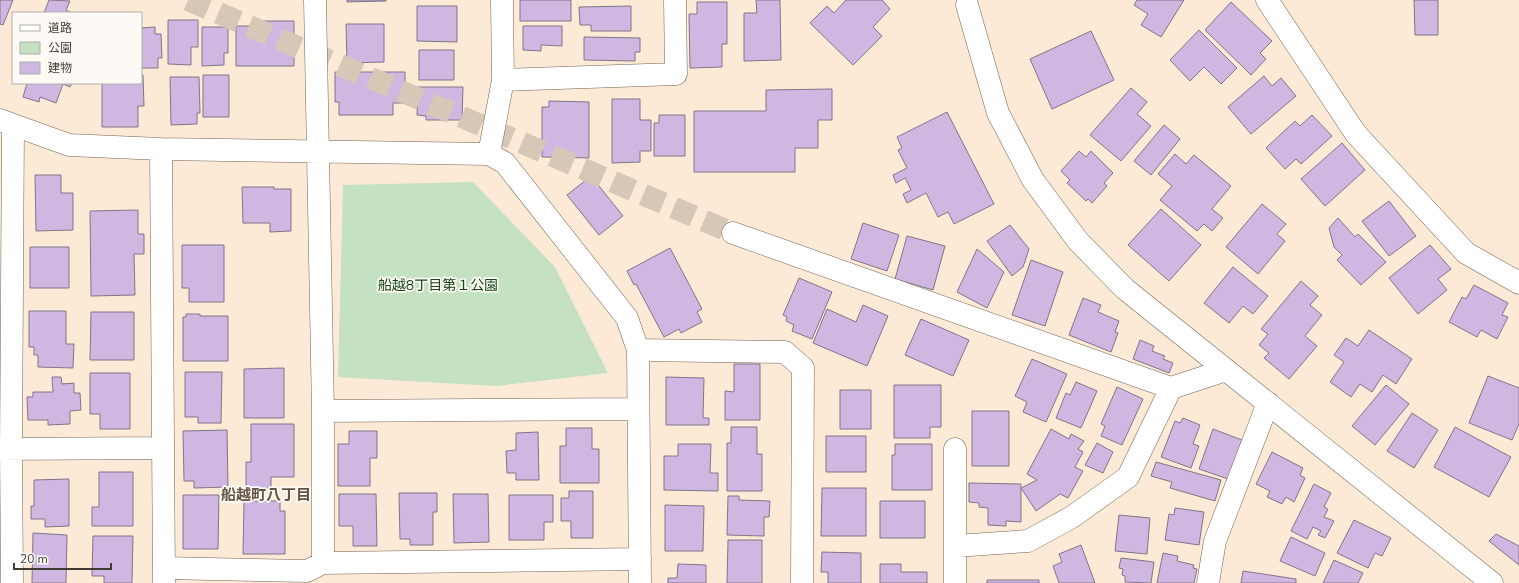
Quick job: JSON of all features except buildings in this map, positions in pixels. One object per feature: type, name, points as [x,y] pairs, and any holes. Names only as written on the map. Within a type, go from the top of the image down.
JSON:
[{"type":"street","points":[[315,0],[323,411],[323,563]]},
{"type":"street","points":[[489,154],[503,80],[502,0]]},
{"type":"street","points":[[503,80],[676,74],[675,0]]},
{"type":"street","points":[[1268,0],[1356,134],[1466,253],[1519,283]]},
{"type":"street","points":[[967,5],[998,113],[1033,180],[1078,241],[1125,288],[1492,583]]},
{"type":"street","points":[[12,583],[6,449],[7,123],[69,145],[161,149],[489,154],[505,163],[627,318],[638,350],[640,583]]},
{"type":"street","points":[[161,149],[164,576],[307,571],[323,563],[640,559]]},
{"type":"street","points":[[733,233],[1171,388],[1226,370]]},
{"type":"street","points":[[638,350],[785,352],[803,368],[802,583]]},
{"type":"street","points":[[955,546],[1028,541],[1072,517],[1128,476],[1171,388]]},
{"type":"street","points":[[1208,583],[1215,541],[1268,403]]},
{"type":"street","points":[[323,411],[638,409]]},
{"type":"street","points":[[6,449],[163,448]]},
{"type":"street","points":[[955,449],[955,583]]},
{"type":"green space","name":"船越8丁目第１公園","points":[[473,182],[555,267],[608,373],[496,386],[338,377],[343,185]]},
{"type":"tunnel","points":[[188,0],[733,233]]},
{"type":"district","name":"船越町八丁目","points":[[266,495]]}]
